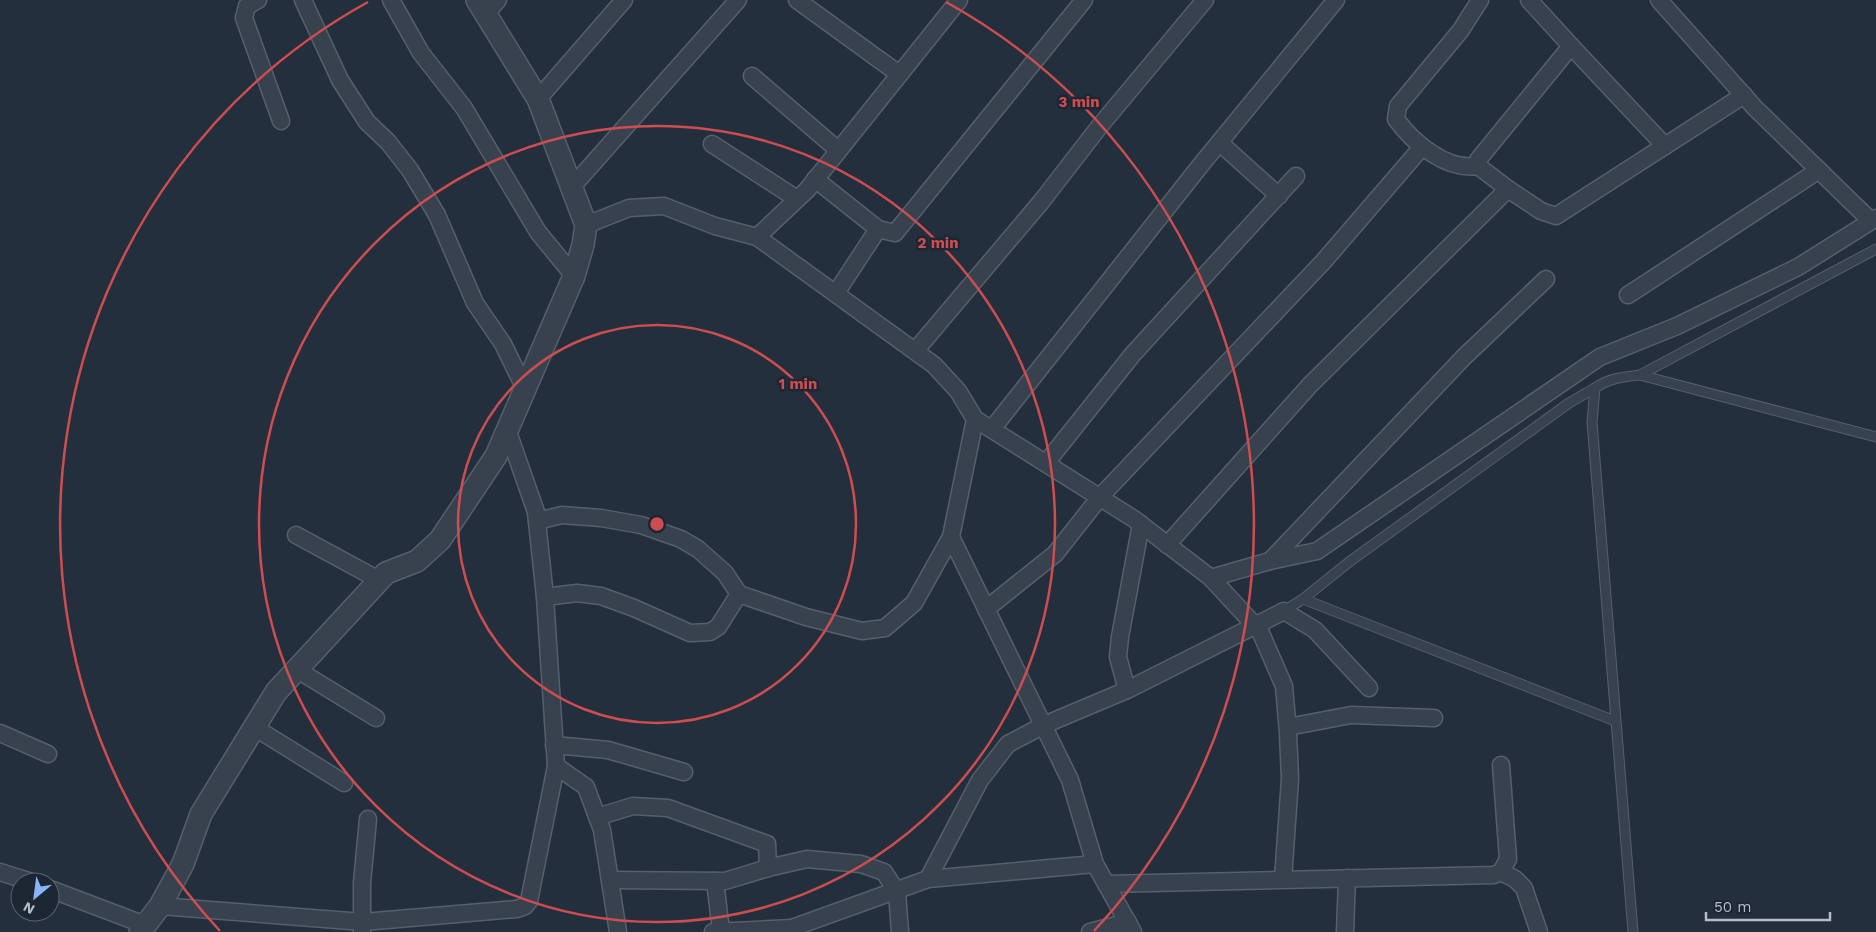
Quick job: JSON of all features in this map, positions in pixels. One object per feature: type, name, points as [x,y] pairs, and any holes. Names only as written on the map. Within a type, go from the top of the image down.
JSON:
[{"type":"street","points":[[258,0],[246,6],[244,18],[280,121]]},
{"type":"street","points":[[303,0],[340,80],[367,122],[388,142],[410,170],[437,215],[475,303],[503,344],[525,390]]},
{"type":"street","points":[[391,0],[421,53],[464,108],[538,232],[574,276]]},
{"type":"street","points":[[538,99],[624,0]]},
{"type":"street","points":[[571,188],[738,0]]},
{"type":"street","points":[[797,0],[899,74]]},
{"type":"street","points":[[815,179],[878,229],[895,233],[1084,0]]},
{"type":"street","points":[[915,350],[1041,202],[1099,127],[1205,0]]},
{"type":"street","points":[[992,429],[1336,0]]},
{"type":"street","points":[[1480,0],[1461,30],[1398,106],[1396,118],[1404,131],[1422,147],[1453,164],[1468,168],[1478,166],[1541,212],[1556,216],[1744,95]]},
{"type":"street","points":[[1529,0],[1665,146]]},
{"type":"street","points":[[1210,578],[1270,561],[1317,551],[1600,357],[1677,326],[1798,267],[1874,219],[1819,170],[1744,95],[1659,0]]},
{"type":"street","points":[[757,237],[815,179],[899,74],[950,3]]},
{"type":"street","points":[[60,893],[143,929],[160,906],[183,864],[201,814],[276,692],[386,573],[417,561],[440,540],[496,456],[508,432],[574,276],[583,245],[586,225],[538,99],[487,5]]},
{"type":"street","points":[[1478,166],[1481,155],[1571,46]]},
{"type":"street","points":[[752,76],[838,150]]},
{"type":"street","points":[[1220,143],[1279,196]]},
{"type":"street","points":[[712,144],[797,199]]},
{"type":"street","points":[[986,609],[1048,562],[1100,497],[1323,262],[1422,147]]},
{"type":"street","points":[[1628,295],[1819,170]]},
{"type":"street","points":[[1046,463],[1133,354],[1296,176]]},
{"type":"street","points":[[1167,545],[1310,385],[1508,189]]},
{"type":"street","points":[[586,225],[629,208],[664,206],[716,226],[757,237],[934,365],[958,391],[975,419],[1141,524],[1210,578],[1260,631],[1284,686],[1290,779],[1283,879]]},
{"type":"street","points":[[836,293],[878,229]]},
{"type":"street","points":[[1270,561],[1464,357],[1546,279]]},
{"type":"street","points":[[537,520],[562,515],[601,518],[649,528],[681,539],[698,549],[725,572],[739,594],[806,617],[862,631],[885,628],[914,604],[951,538],[975,419]]},
{"type":"street","points":[[160,906],[362,927],[431,924],[517,909],[525,906],[529,901],[556,766],[545,597],[536,512],[508,432]]},
{"type":"street","points":[[1127,690],[1118,657],[1141,524]]},
{"type":"street","points":[[296,536],[379,580]]},
{"type":"street","points":[[951,538],[1070,780],[1096,864],[1131,927],[1090,932]]},
{"type":"street","points":[[545,597],[577,593],[601,596],[634,608],[690,633],[710,632],[718,627],[739,594]]},
{"type":"street","points":[[928,879],[980,780],[1008,744],[1044,725],[1127,690],[1284,611],[1315,630],[1369,688]]},
{"type":"street","points":[[296,669],[376,718]]},
{"type":"street","points":[[1288,727],[1351,715],[1434,718]]},
{"type":"street","points":[[254,727],[344,783]]},
{"type":"street","points":[[0,733],[48,754]]},
{"type":"street","points":[[554,745],[608,750],[684,772]]},
{"type":"street","points":[[1106,884],[1494,875],[1500,872],[1508,859],[1501,765]]},
{"type":"street","points":[[556,766],[586,787],[602,830],[618,932]]},
{"type":"street","points":[[597,817],[633,806],[668,808],[767,844],[768,868]]},
{"type":"street","points":[[362,927],[362,883],[368,819]]},
{"type":"street","points":[[610,880],[715,881],[738,879],[768,868],[807,859],[861,864],[884,872],[897,892],[900,932]]},
{"type":"street","points":[[715,881],[717,932],[793,930],[928,879],[1096,864]]},
{"type":"street","points":[[1500,872],[1514,879],[1524,888],[1539,932]]},
{"type":"street","points":[[1345,932],[1347,878]]},
{"type":"lane","points":[[1284,611],[1304,599],[1357,556],[1569,403],[1603,382],[1640,375],[1876,249]]},
{"type":"lane","points":[[1640,375],[1876,437]]},
{"type":"lane","points":[[1595,388],[1592,422],[1633,932]]},
{"type":"lane","points":[[1304,599],[1615,721]]}]
